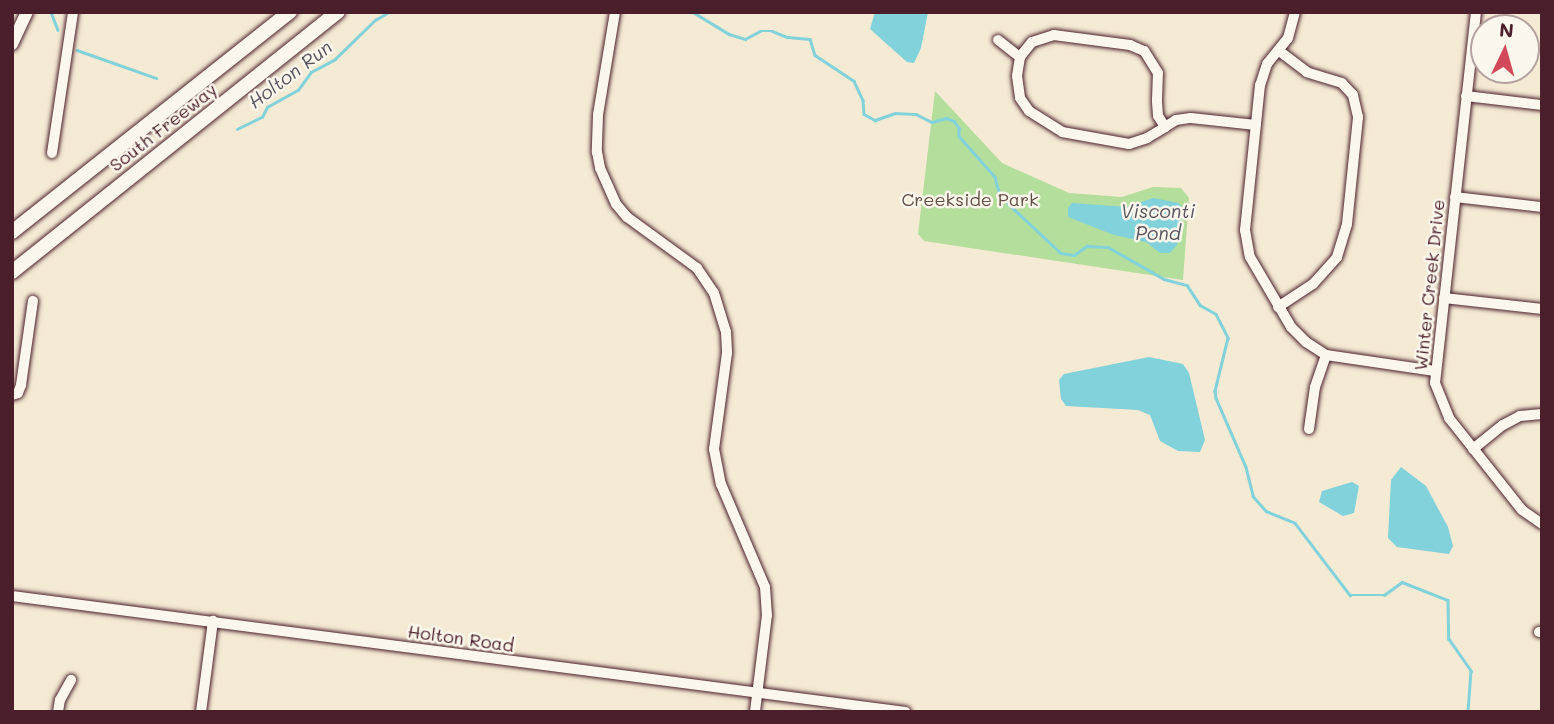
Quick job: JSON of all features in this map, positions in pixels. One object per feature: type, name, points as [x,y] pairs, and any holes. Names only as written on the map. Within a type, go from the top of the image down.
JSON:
[{"type":"highway","name":"South Freeway","points":[[12,232],[290,12]]},
{"type":"highway","name":"South Freeway","points":[[12,272],[338,12]]},
{"type":"main road","points":[[12,44],[27,12]]},
{"type":"street","points":[[52,153],[73,12]]},
{"type":"street","points":[[615,12],[598,115],[597,152],[600,168],[616,204],[639,227],[697,268],[720,307],[728,343],[715,459],[721,484],[765,587],[767,615],[755,712]]},
{"type":"street","points":[[1295,12],[1288,38],[1267,64],[1260,85],[1245,239],[1254,267],[1278,307],[1306,342],[1326,355],[1435,371]]},
{"type":"street","name":"Winter Creek Drive","points":[[1476,12],[1435,383],[1442,406],[1473,449],[1522,510],[1542,524]]},
{"type":"street","points":[[1165,127],[1158,116],[1158,73],[1144,51],[1130,45],[1054,35],[1032,42],[1020,57],[1017,76],[1020,98],[1029,111],[1062,132],[1129,144],[1147,138],[1165,127],[1176,120],[1191,118],[1256,125]]},
{"type":"street","points":[[998,40],[1020,57]]},
{"type":"street","points":[[1278,50],[1307,72],[1342,83],[1353,95],[1358,117],[1347,224],[1337,257],[1313,284],[1278,307]]},
{"type":"street","points":[[1466,96],[1542,105]]},
{"type":"street","points":[[1455,197],[1542,207]]},
{"type":"street","points":[[1444,298],[1542,309]]},
{"type":"street","points":[[12,395],[18,393],[21,384],[33,301]]},
{"type":"street","points":[[1309,429],[1315,387],[1326,355]]},
{"type":"street","points":[[1473,449],[1503,425],[1520,416],[1542,414]]},
{"type":"street","name":"Holton Road","points":[[12,596],[906,712]]},
{"type":"street","points":[[201,712],[213,621]]},
{"type":"street","points":[[58,712],[60,700],[71,680]]},
{"type":"green space","name":"Creekside Park","points":[[935,91],[1002,163],[1069,193],[1122,197],[1153,187],[1181,188],[1189,198],[1183,280],[924,241],[918,234]]},
{"type":"water","points":[[875,12],[928,12],[921,48],[914,63],[907,62],[870,29]]},
{"type":"water","name":"Visconti Pond","points":[[1153,198],[1179,203],[1183,209],[1177,245],[1170,253],[1160,253],[1146,242],[1114,235],[1068,217],[1068,208],[1072,203],[1127,207]]},
{"type":"water","points":[[1149,357],[1183,364],[1189,373],[1205,440],[1200,452],[1178,451],[1160,441],[1150,415],[1138,410],[1066,406],[1061,399],[1059,380],[1064,374]]},
{"type":"water","points":[[1401,467],[1426,486],[1448,527],[1453,546],[1449,554],[1397,547],[1388,538],[1391,480]]},
{"type":"water","points":[[1352,482],[1359,486],[1354,513],[1343,516],[1319,502],[1322,491]]},
{"type":"waterway","name":"Holton Run","points":[[51,12],[58,30]]},
{"type":"waterway","name":"Holton Run","points":[[237,129],[262,117],[267,107],[298,90],[311,72],[335,59],[375,20],[389,12]]},
{"type":"waterway","points":[[693,12],[729,34],[745,39],[760,31],[810,39],[815,55],[854,81],[863,100],[864,114],[875,120],[895,113],[916,114],[932,122],[946,118],[954,121],[959,128],[959,136],[995,177],[1000,196],[1061,253],[1074,255],[1087,246],[1108,247],[1164,279],[1187,285],[1200,305],[1216,314],[1228,338],[1215,391],[1216,398],[1246,467],[1253,496],[1266,511],[1295,523],[1350,595],[1384,595],[1402,582],[1448,600],[1449,639],[1471,671],[1468,712]]},
{"type":"waterway","name":"Holton Run","points":[[77,50],[156,78]]}]
